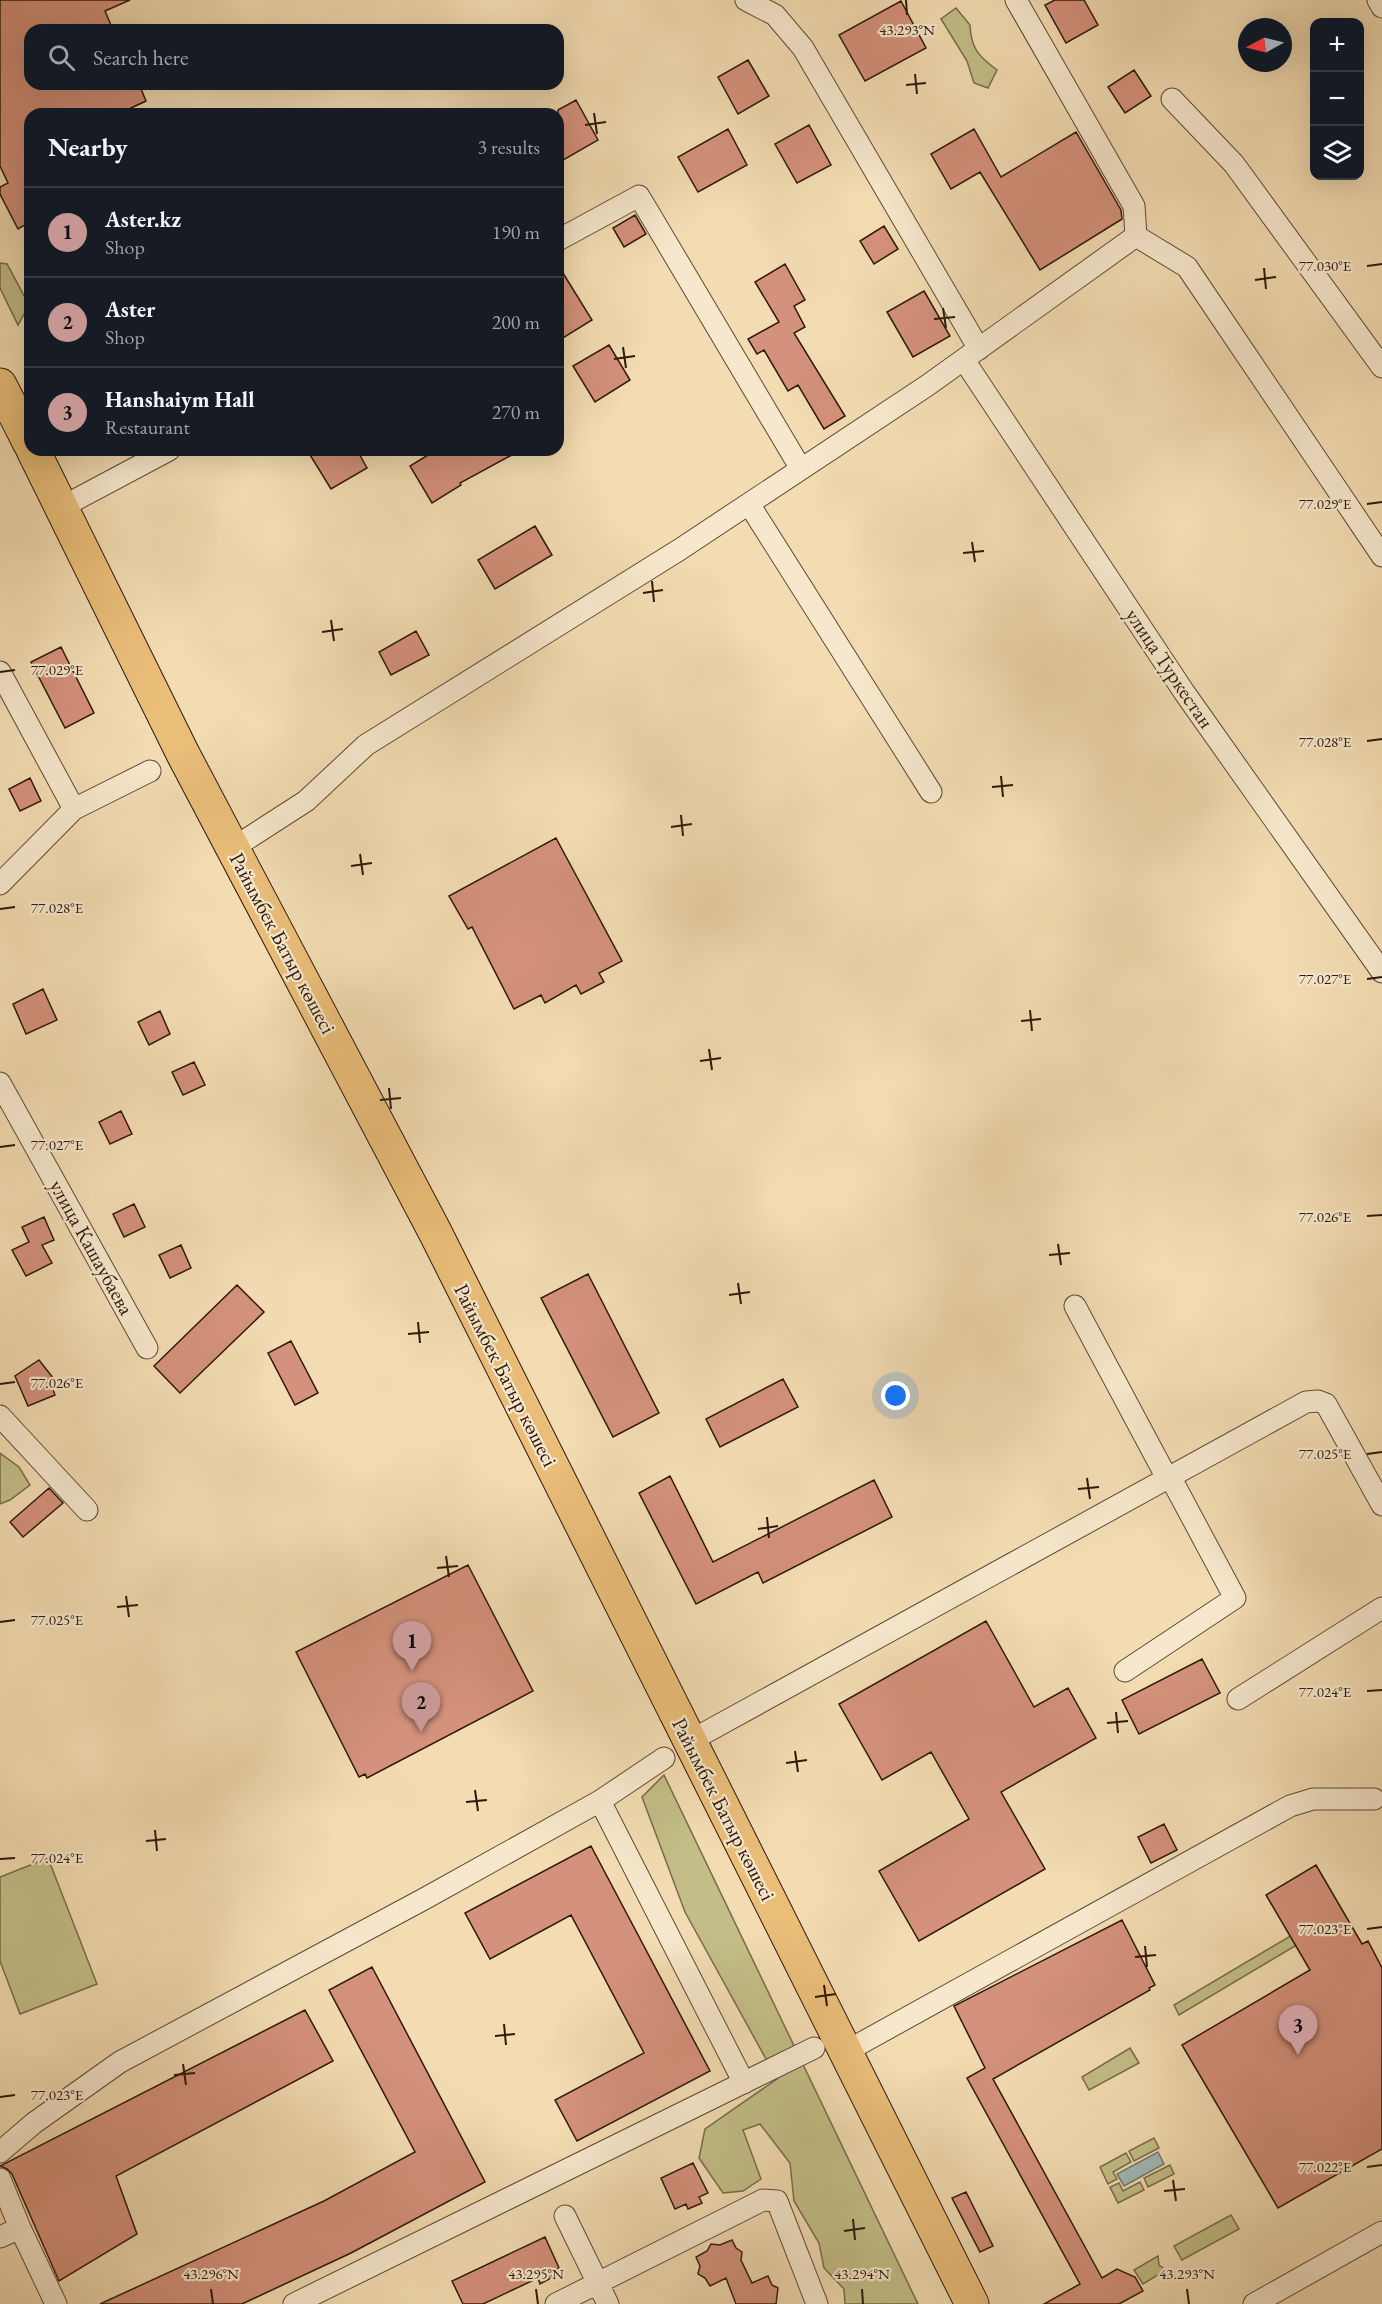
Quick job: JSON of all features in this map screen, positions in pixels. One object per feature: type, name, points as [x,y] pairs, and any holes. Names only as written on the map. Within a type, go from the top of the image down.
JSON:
[{"type":"main road","points":[[0,385],[24,432]]},
{"type":"main road","name":"Райымбек Батыр көшесі","points":[[36,456],[183,754],[435,1232],[677,1750],[830,2050],[972,2304]]},
{"type":"street","name":"улица Туркестан","points":[[746,0],[776,15],[803,48],[971,354],[1184,692],[1382,972]]},
{"type":"street","points":[[1016,0],[1134,206],[1136,236]]},
{"type":"street","points":[[1377,0],[1382,7]]},
{"type":"street","points":[[1172,99],[1234,164],[1382,367]]},
{"type":"street","points":[[564,237],[639,196],[801,469]]},
{"type":"street","points":[[233,848],[306,801],[366,745],[749,504],[971,354],[1136,236]]},
{"type":"street","points":[[1136,236],[1187,267],[1382,555]]},
{"type":"street","points":[[62,507],[158,456]]},
{"type":"street","points":[[749,504],[931,792]]},
{"type":"street","points":[[0,672],[74,809]]},
{"type":"street","points":[[0,884],[74,809],[150,771]]},
{"type":"street","name":"улица Кашаубаева","points":[[0,1083],[147,1348]]},
{"type":"street","points":[[1075,1306],[1235,1599],[1125,1671]]},
{"type":"street","points":[[0,2152],[34,2123],[120,2062],[388,1919],[600,1801],[677,1750],[1306,1402],[1318,1401],[1326,1404],[1382,1505]]},
{"type":"street","points":[[0,1416],[87,1510]]},
{"type":"street","points":[[1239,1699],[1382,1608]]},
{"type":"street","points":[[294,2304],[744,2083],[830,2050],[1290,1806],[1312,1799],[1374,1799]]},
{"type":"street","points":[[600,1801],[744,2083]]},
{"type":"street","points":[[0,2179],[56,2304]]},
{"type":"street","points":[[556,2304],[763,2200],[777,2201],[817,2304]]},
{"type":"street","points":[[565,2216],[608,2304]]},
{"type":"street","points":[[0,2237],[20,2228]]},
{"type":"street","points":[[1254,2304],[1382,2232]]},
{"type":"shaded area","points":[[956,8],[970,25],[972,40],[977,51],[997,70],[988,88],[974,83],[967,61],[941,19]]},
{"type":"shaded area","points":[[0,263],[7,264],[24,296],[24,314],[18,325],[0,288]]},
{"type":"shaded area","points":[[0,1453],[19,1467],[30,1485],[10,1500],[0,1504]]},
{"type":"shaded area","points":[[664,1775],[918,2304],[845,2304],[844,2289],[824,2268],[819,2243],[794,2201],[790,2163],[760,2124],[743,2130],[761,2179],[743,2191],[723,2193],[699,2158],[705,2129],[777,2079],[685,1912],[642,1797]]},
{"type":"shaded area","points":[[48,1858],[97,1984],[20,2014],[0,1961],[0,1877]]},
{"type":"shaded area","points":[[1309,1925],[1315,1934],[1179,2015],[1174,2005]]},
{"type":"shaded area","points":[[1130,2048],[1139,2063],[1089,2090],[1082,2077]]},
{"type":"shaded area","points":[[1154,2138],[1159,2148],[1134,2161],[1129,2151]]},
{"type":"shaded area","points":[[1126,2153],[1131,2162],[1113,2172],[1117,2179],[1108,2184],[1100,2167]]},
{"type":"shaded area","points":[[1170,2165],[1174,2174],[1148,2187],[1144,2178]]},
{"type":"shaded area","points":[[1140,2182],[1144,2190],[1118,2203],[1110,2187],[1119,2183],[1123,2191]]},
{"type":"shaded area","points":[[1231,2215],[1239,2229],[1182,2260],[1174,2246]]},
{"type":"shaded area","points":[[1158,2256],[1159,2265],[1166,2270],[1143,2284],[1134,2270]]},
{"type":"water","points":[[1158,2152],[1164,2164],[1124,2186],[1117,2174]]},
{"type":"building","points":[[0,0],[130,0],[105,11],[110,24],[24,24],[24,90],[141,90],[146,101],[131,108],[24,108],[24,226],[18,229],[0,194],[0,187],[8,183],[0,166]]},
{"type":"building","points":[[1055,0],[1084,0],[1098,25],[1066,43],[1045,5]]},
{"type":"building","points":[[901,1],[926,48],[865,81],[839,35]]},
{"type":"building","points":[[748,60],[769,96],[738,114],[718,77]]},
{"type":"building","points":[[1134,70],[1151,96],[1125,113],[1108,87]]},
{"type":"building","points":[[576,100],[598,140],[564,160],[564,108],[562,108]]},
{"type":"building","points":[[809,125],[831,165],[797,183],[775,144]]},
{"type":"building","points":[[728,129],[747,165],[698,192],[678,157]]},
{"type":"building","points":[[974,129],[1001,177],[1076,132],[1121,210],[1122,219],[1040,270],[980,172],[951,189],[931,154]]},
{"type":"building","points":[[635,215],[646,234],[624,247],[613,228]]},
{"type":"building","points":[[884,226],[898,249],[874,264],[860,241]]},
{"type":"building","points":[[785,264],[805,300],[794,306],[805,327],[794,333],[845,416],[824,429],[798,385],[788,391],[764,350],[757,354],[748,339],[779,322],[755,282]]},
{"type":"building","points":[[564,275],[592,320],[564,337]]},
{"type":"building","points":[[924,291],[950,336],[913,357],[887,312]]},
{"type":"building","points":[[609,345],[630,380],[595,402],[573,366]]},
{"type":"building","points":[[311,456],[360,456],[367,468],[331,489]]},
{"type":"building","points":[[426,456],[510,456],[460,483],[461,485],[432,503],[410,466]]},
{"type":"building","points":[[535,526],[552,555],[495,589],[478,560]]},
{"type":"building","points":[[416,631],[429,655],[391,675],[379,652]]},
{"type":"building","points":[[61,647],[94,713],[65,728],[31,662]]},
{"type":"building","points":[[30,778],[41,801],[20,811],[9,789]]},
{"type":"building","points":[[556,838],[622,961],[599,973],[604,982],[581,994],[576,985],[545,1003],[541,995],[514,1009],[472,927],[468,929],[449,896]]},
{"type":"building","points":[[43,989],[57,1020],[26,1034],[13,1004]]},
{"type":"building","points":[[160,1011],[170,1034],[149,1045],[138,1022]]},
{"type":"building","points":[[194,1062],[205,1085],[183,1095],[172,1072]]},
{"type":"building","points":[[121,1111],[132,1134],[110,1144],[99,1122]]},
{"type":"building","points":[[134,1204],[145,1227],[124,1237],[113,1214]]},
{"type":"building","points":[[44,1217],[54,1240],[42,1245],[52,1263],[26,1276],[12,1250],[29,1242],[22,1227]]},
{"type":"building","points":[[181,1245],[191,1268],[170,1278],[159,1255]]},
{"type":"building","points":[[588,1274],[659,1413],[613,1437],[541,1298]]},
{"type":"building","points":[[237,1285],[264,1312],[180,1393],[154,1366]]},
{"type":"building","points":[[291,1341],[318,1393],[295,1405],[268,1353]]},
{"type":"building","points":[[39,1360],[57,1383],[52,1387],[55,1395],[28,1406],[15,1376]]},
{"type":"building","points":[[783,1379],[798,1407],[720,1447],[706,1419]]},
{"type":"building","points":[[670,1476],[713,1562],[874,1480],[892,1517],[763,1583],[758,1572],[696,1604],[639,1493]]},
{"type":"building","points":[[49,1488],[63,1503],[23,1537],[10,1522]]},
{"type":"building","points":[[468,1565],[533,1691],[367,1778],[365,1774],[359,1777],[296,1652]]},
{"type":"building","points":[[986,1621],[1034,1707],[1068,1688],[1096,1738],[1001,1792],[1045,1869],[919,1941],[879,1871],[969,1819],[931,1752],[882,1780],[839,1704]]},
{"type":"building","points":[[1202,1659],[1220,1693],[1139,1734],[1122,1700]]},
{"type":"building","points":[[1164,1824],[1177,1850],[1151,1863],[1138,1837]]},
{"type":"building","points":[[591,1846],[710,2071],[577,2141],[555,2100],[644,2053],[571,1915],[490,1959],[465,1913]]},
{"type":"building","points":[[1316,1865],[1362,1944],[1368,1941],[1382,1968],[1382,2149],[1278,2208],[1182,2045],[1310,1970],[1266,1895]]},
{"type":"building","points":[[1122,1920],[1155,1985],[1149,1988],[1150,1990],[993,2079],[1102,2278],[1117,2269],[1135,2277],[1143,2291],[1119,2304],[1044,2304],[1080,2284],[967,2078],[985,2068],[954,2006]]},
{"type":"building","points":[[372,1967],[485,2182],[351,2253],[242,2304],[100,2304],[324,2201],[415,2152],[329,1990]]},
{"type":"building","points":[[305,2010],[333,2061],[116,2176],[137,2234],[59,2281],[12,2174],[0,2166]]},
{"type":"building","points":[[693,2163],[708,2193],[699,2197],[702,2203],[688,2209],[686,2204],[675,2209],[661,2178]]},
{"type":"building","points":[[966,2192],[993,2246],[980,2252],[952,2198]]},
{"type":"building","points":[[545,2237],[559,2268],[551,2272],[553,2277],[540,2284],[538,2278],[483,2304],[463,2304],[452,2281]]},
{"type":"building","points":[[732,2240],[736,2248],[742,2252],[741,2260],[752,2283],[768,2276],[772,2285],[778,2288],[776,2304],[736,2304],[726,2278],[710,2286],[705,2278],[698,2274],[700,2266],[696,2257],[707,2251],[711,2244],[720,2245]]},
{"type":"place","name":"Aster.kz","points":[[412,1671]]},
{"type":"place","name":"Aster","points":[[421,1732]]},
{"type":"place","name":"Hanshaiym Hall","points":[[1298,2055]]}]
